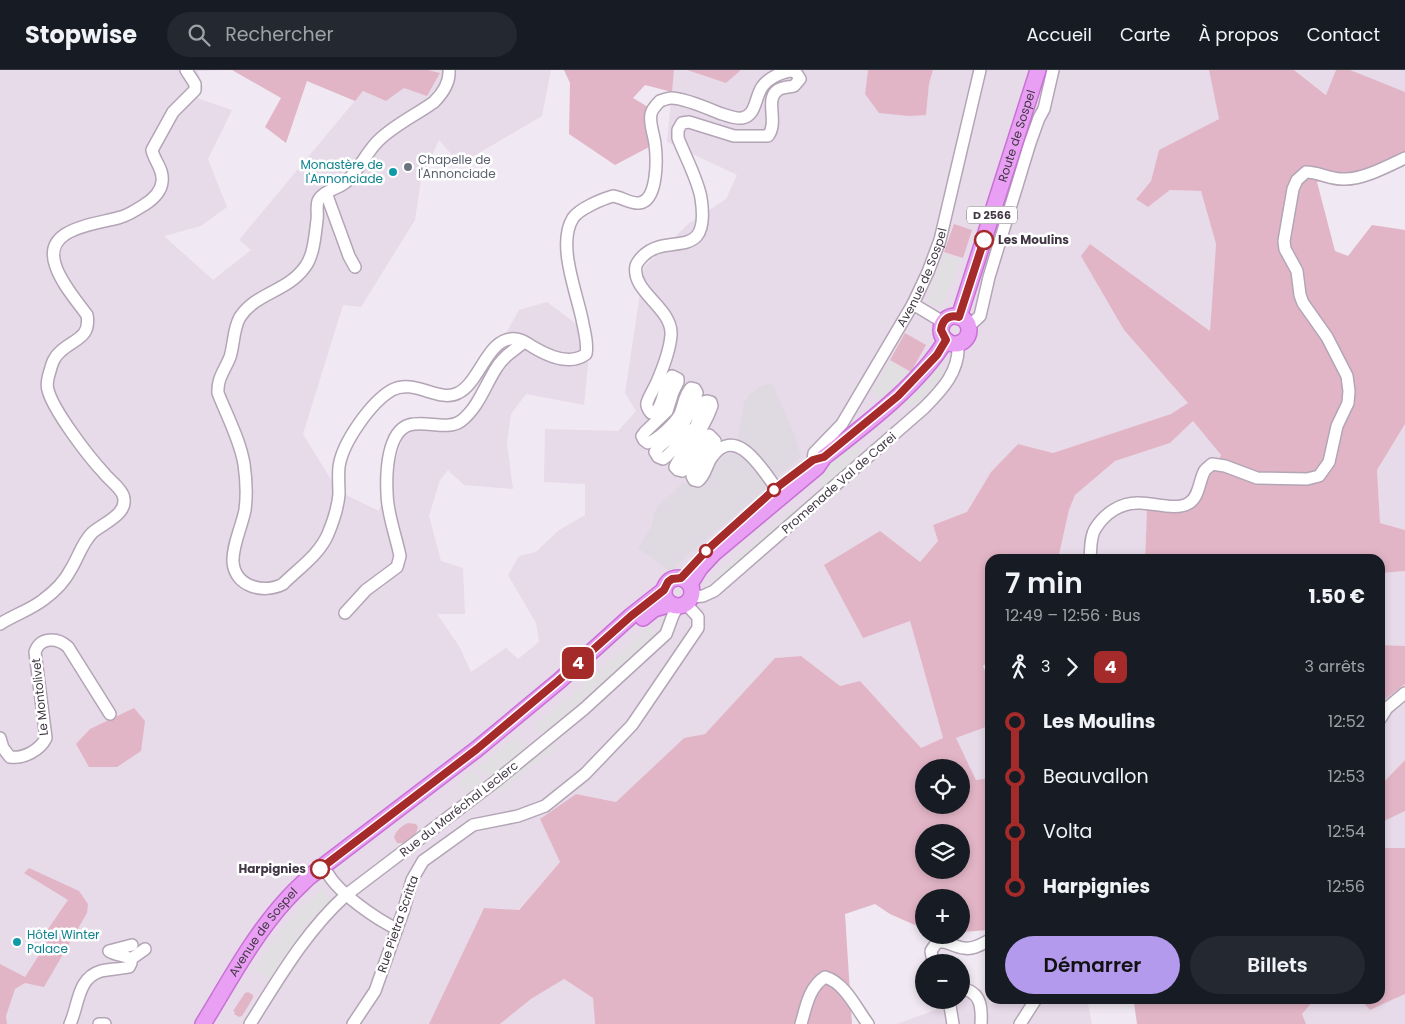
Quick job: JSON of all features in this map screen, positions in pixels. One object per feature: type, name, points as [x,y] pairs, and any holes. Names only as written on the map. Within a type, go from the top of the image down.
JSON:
[{"type":"main road","name":"Route de Sospel","points":[[964,322],[1038,70]]},
{"type":"main road","points":[[948,318],[964,322],[969,331],[966,339],[952,342],[941,330],[943,322],[948,318]]},
{"type":"main road","name":"Avenue de Sospel","points":[[683,596],[707,550],[776,488],[819,458],[898,396],[952,342]]},
{"type":"main road","name":"Avenue de Sospel","points":[[203,1024],[265,926],[287,899],[309,877],[325,871],[471,765],[654,610],[683,596],[700,568],[714,553],[817,467],[819,458]]},
{"type":"main road","name":"Avenue de Sospel","points":[[214,1024],[233,990],[272,930],[325,871],[477,749],[558,681],[631,616],[664,590],[672,579],[683,596]]},
{"type":"main road","points":[[664,590],[665,598],[683,596]]},
{"type":"street","points":[[0,624],[44,600],[66,578],[91,535],[122,511],[124,504],[123,495],[118,487],[102,472],[65,421],[48,389],[54,359],[61,351],[81,337],[86,331],[88,323],[87,315],[56,269],[53,258],[58,242],[63,235],[79,228],[128,215],[150,201],[160,190],[162,174],[152,150],[173,112],[195,90],[192,77],[186,70]]},
{"type":"street","points":[[449,70],[446,85],[441,95],[434,102],[385,134],[368,152],[351,177],[343,184],[326,193],[318,201],[312,247],[306,266],[296,278],[287,285],[266,294],[246,309],[236,324],[229,358],[220,376],[218,392],[244,464],[245,509],[233,563],[240,578],[254,587],[265,589],[277,587],[283,584],[317,552],[325,541],[335,515],[339,494],[339,467],[342,454],[357,426],[379,400],[392,390],[404,386],[420,388],[448,396],[456,394],[470,384],[491,352],[507,339],[517,338],[556,358],[574,360],[586,354],[588,347],[580,303],[566,256],[570,226],[573,218],[580,211],[606,198],[613,196],[637,204],[645,202],[650,196],[656,168],[656,145],[651,113],[660,101],[671,98],[699,105],[731,117],[741,118],[748,116],[753,109],[761,88],[789,70],[795,71],[800,79],[798,84],[778,90],[773,95],[771,101],[773,125],[768,136],[734,136],[689,122],[682,124],[678,130],[678,138],[698,185],[701,198],[702,226],[699,234],[690,241],[654,248],[639,259],[636,266],[641,285],[663,312],[670,326],[671,335],[658,381],[647,403],[651,413],[656,413],[659,409],[668,380],[672,376],[678,379],[667,411],[645,432],[642,436],[644,440],[648,443],[653,441],[672,424],[679,416],[687,393],[691,388],[695,389],[697,393],[683,425],[659,447],[656,452],[658,457],[663,459],[667,456],[696,426],[703,402],[707,400],[711,402],[712,406],[709,415],[675,467],[682,471],[686,469],[705,436],[710,435],[715,441],[693,471],[692,476],[694,480],[698,481],[702,477],[711,459],[719,450],[733,445],[746,451],[755,459],[776,488]]},
{"type":"street","name":"Avenue de Sospel","points":[[819,458],[814,453],[842,424],[913,304],[928,272],[940,240],[980,70]]},
{"type":"street","points":[[964,322],[980,316],[989,276],[1038,118],[1044,109],[1053,70]]},
{"type":"street","points":[[1090,554],[1095,529],[1107,514],[1123,504],[1139,503],[1172,507],[1189,504],[1196,495],[1204,471],[1212,464],[1224,466],[1257,478],[1307,479],[1319,476],[1329,462],[1338,426],[1348,404],[1349,391],[1347,376],[1327,337],[1303,303],[1297,271],[1285,249],[1284,241],[1293,189],[1297,180],[1306,172],[1314,172],[1346,180],[1376,171],[1405,158]]},
{"type":"street","points":[[326,193],[349,256],[355,266]]},
{"type":"street","points":[[913,304],[943,322]]},
{"type":"street","points":[[345,613],[366,590],[397,567],[400,562],[387,494],[390,448],[394,438],[407,426],[417,424],[452,426],[460,422],[477,403],[505,356],[524,342]]},
{"type":"street","name":"Promenade Val de Carei","points":[[683,596],[703,596],[714,592],[924,408],[942,389],[954,370],[958,360],[952,342]]},
{"type":"street","name":"Rue du Maréchal Leclerc","points":[[250,1024],[308,936],[333,907],[346,895],[496,781],[584,709],[666,634],[683,596]]},
{"type":"street","name":"Rue Pietra Scritta","points":[[353,1024],[375,990],[412,880],[423,861],[473,825],[485,821],[511,818],[544,806],[584,774],[632,725],[698,628],[696,612],[683,596]]},
{"type":"street","name":"Le Montolivet","points":[[0,738],[10,756],[18,758],[43,745],[46,738],[35,652],[37,645],[42,641],[56,640],[68,646],[110,714]]},
{"type":"street","points":[[1385,711],[1405,693]]},
{"type":"street","points":[[325,871],[346,895],[397,929]]},
{"type":"street","points":[[931,954],[937,942],[944,941],[964,948],[974,947],[985,942]]},
{"type":"street","points":[[130,958],[118,956],[109,951],[132,945]]},
{"type":"street","points":[[130,958],[145,948]]},
{"type":"street","points":[[70,1024],[76,1012],[80,991],[84,982],[103,970],[129,966],[131,963],[130,958]]},
{"type":"street","points":[[801,1024],[812,990],[818,981],[825,977],[834,980],[840,985],[868,1024]]},
{"type":"street","points":[[970,992],[975,994],[982,1009],[981,1024]]},
{"type":"street","points":[[1020,1024],[1033,1004]]},
{"type":"street","points":[[951,1009],[953,1024]]},
{"type":"street","points":[[99,1024],[105,1024]]},
{"type":"shaded area","points":[[0,70],[232,70],[198,71],[203,88],[197,98],[232,110],[208,159],[227,207],[201,226],[164,236],[213,280],[251,250],[239,240],[363,91],[386,101],[404,88],[440,73],[428,70],[551,70],[542,116],[460,164],[439,140],[421,179],[415,220],[361,307],[343,305],[303,434],[338,491],[379,511],[405,431],[459,419],[519,310],[547,302],[591,335],[584,405],[526,394],[511,414],[507,443],[513,489],[464,485],[448,470],[440,480],[429,516],[441,561],[463,568],[465,614],[437,614],[459,646],[471,672],[506,648],[518,659],[539,642],[536,623],[508,575],[519,556],[536,552],[559,530],[585,515],[585,484],[544,482],[545,429],[618,431],[636,411],[625,393],[644,267],[688,224],[726,199],[737,175],[667,142],[674,70],[687,70],[726,83],[741,70],[868,70],[865,94],[926,115],[929,84],[933,70],[1209,70],[1219,119],[1159,150],[1151,181],[1136,198],[1148,207],[1170,190],[1201,191],[1216,244],[1210,331],[1090,244],[1124,330],[1188,403],[1171,414],[1053,453],[1018,444],[991,472],[967,513],[933,525],[938,541],[920,562],[910,621],[943,738],[921,749],[860,681],[840,686],[801,656],[775,658],[705,734],[684,738],[616,802],[576,794],[560,862],[518,910],[484,908],[429,1024],[0,1024]]},
{"type":"shaded area","points":[[232,70],[428,70],[440,73],[427,96],[404,88],[386,101],[363,91],[355,101],[307,81],[286,143],[265,127],[281,98]]},
{"type":"shaded area","points":[[564,70],[674,70],[672,92],[645,85],[633,98],[648,107],[651,146],[615,165],[569,134],[570,83]]},
{"type":"shaded area","points":[[687,70],[741,70],[726,83]]},
{"type":"shaded area","points":[[868,70],[933,70],[929,84],[926,115],[909,116],[879,113],[865,94]]},
{"type":"shaded area","points":[[1209,70],[1294,70],[1326,95],[1336,70],[1350,70],[1405,92],[1405,163],[1317,182],[1335,251],[1348,256],[1372,225],[1405,230],[1405,424],[1377,470],[1380,523],[1405,530],[1405,571],[1385,573],[1385,554],[1145,554],[1147,509],[1195,505],[1221,455],[1193,421],[1170,443],[1115,461],[1075,495],[1069,510],[1059,554],[985,554],[985,664],[983,666],[985,671],[985,727],[956,738],[966,759],[915,759],[915,814],[970,814],[970,767],[976,780],[985,779],[985,930],[970,931],[970,889],[915,889],[915,925],[890,914],[875,904],[845,914],[852,1024],[595,1024],[593,998],[564,979],[531,999],[500,1024],[429,1024],[484,908],[519,910],[560,862],[540,819],[576,794],[616,802],[684,738],[705,734],[775,658],[801,656],[840,686],[860,681],[921,748],[943,738],[910,621],[863,638],[824,565],[880,531],[920,562],[938,541],[933,525],[967,512],[991,472],[1018,444],[1053,453],[1171,414],[1188,403],[1124,330],[1081,256],[1090,244],[1210,331],[1216,244],[1201,191],[1170,190],[1148,207],[1136,199],[1151,181],[1159,150],[1219,119]]},
{"type":"shaded area","points":[[1294,70],[1336,70],[1327,95]]},
{"type":"shaded area","points":[[1350,70],[1405,70],[1405,92],[1401,92]]},
{"type":"shaded area","points":[[954,224],[972,230],[963,258],[944,252]]},
{"type":"shaded area","points":[[945,253],[961,260],[942,308],[926,301]]},
{"type":"shaded area","points":[[905,333],[926,345],[911,372],[890,360]]},
{"type":"shaded area","points":[[890,361],[910,372],[882,400],[872,392]]},
{"type":"shaded area","points":[[937,368],[947,372],[916,406],[901,403]]},
{"type":"shaded area","points":[[772,383],[795,436],[801,457],[776,478],[754,451],[737,441],[744,403],[750,394],[761,386]]},
{"type":"shaded area","points":[[1193,421],[1221,455],[1195,505],[1147,509],[1145,554],[1059,554],[1069,510],[1075,495],[1115,461],[1170,443]]},
{"type":"shaded area","points":[[1405,424],[1405,530],[1380,523],[1377,470]]},
{"type":"shaded area","points":[[854,440],[856,447],[860,450],[868,451],[822,489],[822,469]]},
{"type":"shaded area","points":[[738,453],[748,459],[769,486],[689,554],[671,572],[638,548],[651,528],[656,508],[683,483],[697,487],[704,483],[723,455]]},
{"type":"shaded area","points":[[801,503],[804,509],[716,587],[715,575]]},
{"type":"shaded area","points":[[1405,571],[1405,646],[1385,645],[1385,573]]},
{"type":"shaded area","points":[[649,627],[657,635],[544,735],[536,725]]},
{"type":"shaded area","points":[[1385,645],[1405,646],[1405,684],[1385,699]]},
{"type":"shaded area","points":[[1405,684],[1405,760],[1385,781],[1385,699]]},
{"type":"shaded area","points":[[134,708],[145,721],[141,751],[117,767],[89,767],[76,744],[90,729]]},
{"type":"shaded area","points":[[985,727],[985,779],[976,780],[970,767],[970,759],[966,759],[956,738]]},
{"type":"shaded area","points":[[515,738],[521,739],[526,744],[525,752],[486,782],[486,776],[482,771],[476,769]]},
{"type":"shaded area","points":[[551,742],[556,748],[495,796],[494,787]]},
{"type":"shaded area","points":[[1405,760],[1405,811],[1385,821],[1385,781]]},
{"type":"shaded area","points":[[473,771],[482,781],[467,793],[458,783]]},
{"type":"shaded area","points":[[1405,811],[1405,848],[1385,848],[1385,821]]},
{"type":"shaded area","points":[[408,823],[416,824],[418,827],[415,836],[405,843],[397,843],[395,835],[403,825]]},
{"type":"shaded area","points":[[1385,848],[1405,848],[1405,994],[1385,1003]]},
{"type":"shaded area","points":[[29,868],[79,891],[88,904],[87,913],[44,987],[25,983],[15,989],[6,1016],[7,1024],[0,1024],[0,964],[25,977],[39,955],[48,929],[68,900],[24,873]]},
{"type":"shaded area","points":[[322,889],[332,901],[312,918],[271,980],[254,969],[275,938],[299,909]]},
{"type":"shaded area","points":[[564,979],[593,998],[595,1024],[500,1024],[531,999]]},
{"type":"shaded area","points":[[970,989],[981,989],[985,995],[985,1004],[991,1005],[1088,1004],[1092,1024],[897,1024],[938,1009],[970,1009]]},
{"type":"shaded area","points":[[248,992],[253,995],[253,998],[242,1016],[239,1017],[233,1011],[245,993]]},
{"type":"shaded area","points":[[1405,994],[1405,1024],[1306,1024],[1302,1014],[1311,1004],[1365,1004],[1370,1010]]},
{"type":"shaded area","points":[[1134,1004],[1311,1004],[1302,1014],[1306,1024],[1137,1024]]},
{"type":"shaded area","points":[[1365,1004],[1383,1004],[1370,1010]]},
{"type":"bus line","name":"4","points":[[320,869],[477,749],[631,616],[664,590],[668,582],[672,579],[681,578],[707,550],[796,471],[813,460],[824,457],[898,396],[937,355],[946,340],[943,338],[941,330],[943,322],[952,316],[959,317],[984,240]]},
{"type":"place","name":"Chapelle de l'Annonciade","points":[[408,167]]},
{"type":"place","name":"Monastère de l'Annonciade","points":[[393,172]]},
{"type":"place","name":"Les Moulins","points":[[984,240]]},
{"type":"place","name":"Harpignies","points":[[320,869]]},
{"type":"place","name":"Hôtel Winter Palace","points":[[17,942]]}]
